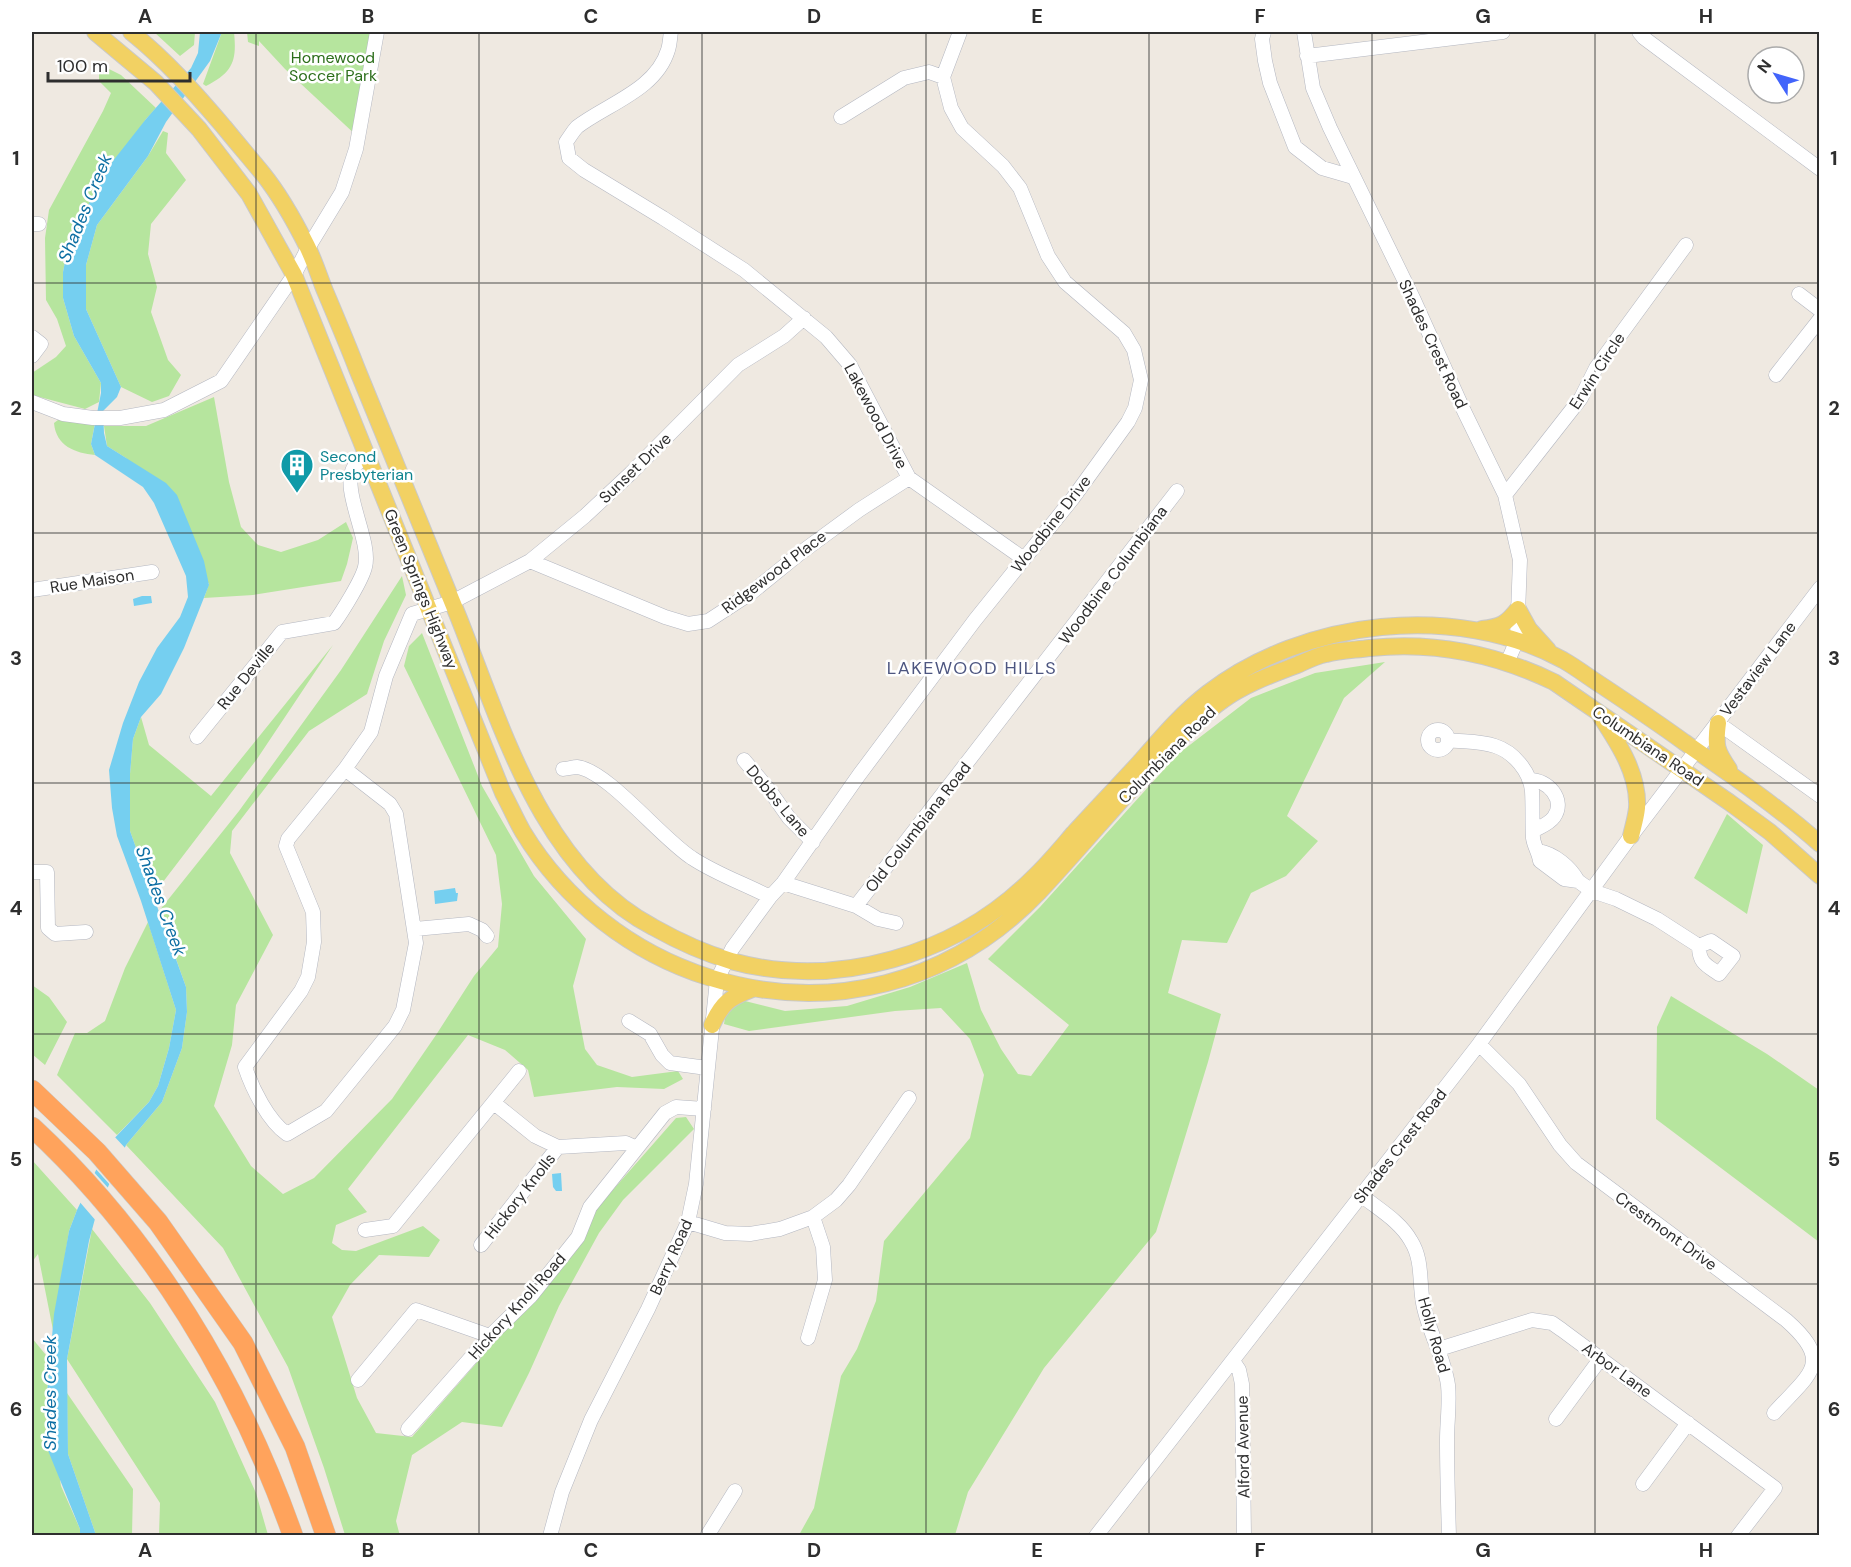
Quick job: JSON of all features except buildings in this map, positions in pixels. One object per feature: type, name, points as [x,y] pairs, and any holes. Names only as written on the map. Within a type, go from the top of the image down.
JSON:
[{"type":"highway","points":[[34,1090],[79,1133],[158,1222],[243,1343],[296,1447],[326,1536]]},
{"type":"highway","points":[[32,1127],[84,1180],[123,1225],[151,1260],[198,1332],[243,1412],[269,1471],[293,1536]]},
{"type":"main road","name":"Green Springs Highway","points":[[94,32],[159,87],[199,129],[249,194],[294,275],[503,793],[523,832],[548,869],[586,909],[636,946],[683,969],[717,980]]},
{"type":"main road","name":"Green Springs Highway","points":[[131,32],[166,63],[267,178],[308,248],[511,752],[546,823],[588,876],[621,907],[647,924],[698,950],[725,959]]},
{"type":"main road","points":[[1478,630],[1499,627],[1518,609],[1529,629],[1552,656]]},
{"type":"main road","name":"Columbiana Road","points":[[717,980],[752,989],[795,993],[837,992],[873,986],[938,964],[978,942],[1008,921],[1034,887],[1177,720],[1210,691],[1262,659],[1330,635],[1389,626],[1444,626],[1478,630],[1517,640],[1574,667],[1735,777],[1785,814],[1820,844]]},
{"type":"main road","name":"Columbiana Road","points":[[725,959],[764,968],[803,971],[854,967],[885,961],[931,946],[962,932],[1034,887],[1140,778],[1222,701],[1260,679],[1326,654],[1396,645],[1424,645],[1463,651],[1524,667],[1554,682],[1682,768],[1770,832],[1820,876]]},
{"type":"main road","points":[[1595,709],[1617,742],[1629,766],[1637,805],[1631,836]]},
{"type":"main road","points":[[1718,723],[1716,741],[1719,754],[1735,777]]},
{"type":"main road","points":[[1770,832],[1785,814]]},
{"type":"main road","points":[[712,1026],[726,1001],[752,989]]},
{"type":"street","points":[[32,404],[63,414],[105,419],[120,418],[164,410],[221,381],[294,275],[342,192],[356,149],[377,32]]},
{"type":"street","name":"Lakewood Drive","points":[[671,32],[668,50],[660,66],[638,89],[576,129],[566,142],[569,158],[584,170],[744,270],[826,337],[850,365],[909,478],[1024,559]]},
{"type":"street","points":[[841,117],[904,78],[929,72],[943,76],[960,32]]},
{"type":"street","points":[[1264,32],[1262,39],[1264,61],[1270,83],[1295,147],[1322,168],[1353,177]]},
{"type":"street","name":"Shades Crest Road","points":[[1304,32],[1313,88],[1505,495],[1520,560],[1517,640],[1507,663]]},
{"type":"street","points":[[1307,56],[1503,32]]},
{"type":"street","points":[[1639,32],[1820,169]]},
{"type":"street","name":"Woodbine Drive","points":[[725,959],[975,620],[1073,498],[1128,422],[1135,408],[1141,380],[1134,350],[1124,333],[1065,282],[1048,256],[1020,188],[1003,166],[962,128],[951,108],[943,76]]},
{"type":"street","name":"Erwin Circle","points":[[1505,495],[1581,398],[1596,368],[1686,245]]},
{"type":"street","points":[[1799,294],[1820,310]]},
{"type":"street","name":"Sunset Drive","points":[[428,609],[452,602],[530,561],[593,509],[738,365],[784,336],[804,318]]},
{"type":"street","points":[[1776,375],[1820,319]]},
{"type":"street","points":[[32,337],[41,344],[32,356]]},
{"type":"street","name":"Rue Deville","points":[[196,737],[282,632],[334,623],[341,613],[365,567],[367,554],[350,487],[353,468],[368,454]]},
{"type":"street","name":"Ridgewood Place","points":[[530,561],[665,617],[688,624],[708,621],[751,593],[859,510],[909,478]]},
{"type":"street","name":"Woodbine Columbiana","points":[[1004,716],[1178,490]]},
{"type":"street","name":"Rue Maison","points":[[32,590],[152,572]]},
{"type":"street","name":"Vestaview Lane","points":[[1696,750],[1820,588]]},
{"type":"street","points":[[345,769],[390,804],[396,814],[416,943],[403,1010],[395,1026],[326,1111],[287,1134],[277,1127],[251,1083],[245,1067],[301,992],[308,977],[314,942],[313,912],[286,846],[288,839],[345,769],[371,732],[386,676],[412,614],[428,609]]},
{"type":"street","name":"Old Columbiana Road","points":[[783,883],[856,906],[1004,716]]},
{"type":"street","points":[[1718,723],[1820,796]]},
{"type":"street","points":[[1448,740],[1484,743],[1498,747],[1519,763],[1528,774],[1532,790],[1533,842],[1538,850],[1540,861],[1564,879],[1578,881],[1592,891],[1616,899],[1657,919],[1699,946]]},
{"type":"street","name":"Shades Crest Road","points":[[1096,1536],[1479,1044],[1696,750]]},
{"type":"street","name":"Dobbs Lane","points":[[744,760],[789,818],[813,842]]},
{"type":"street","points":[[563,770],[576,767],[590,772],[616,790],[672,844],[686,854],[771,897]]},
{"type":"street","points":[[1529,780],[1544,783],[1550,787],[1557,805],[1555,816],[1533,831]]},
{"type":"street","points":[[32,872],[46,872],[48,928],[55,934],[86,932]]},
{"type":"street","points":[[856,906],[878,919],[896,923]]},
{"type":"street","points":[[415,929],[469,924],[482,930],[487,936]]},
{"type":"street","name":"Berry Road","points":[[550,1536],[562,1492],[591,1420],[648,1309],[688,1222],[696,1184],[717,980],[725,959]]},
{"type":"street","points":[[630,1021],[650,1034],[662,1055],[670,1063],[707,1068]]},
{"type":"street","name":"Crestmont Drive","points":[[1479,1044],[1519,1084],[1560,1145],[1576,1163],[1786,1320],[1806,1340],[1814,1354],[1813,1365],[1804,1379],[1774,1413]]},
{"type":"street","points":[[365,1230],[393,1226],[519,1071]]},
{"type":"street","points":[[688,1222],[724,1233],[750,1234],[780,1229],[813,1217],[836,1200],[849,1185],[909,1098]]},
{"type":"street","name":"Hickory Knolls","points":[[494,1103],[535,1136],[558,1148],[626,1143],[637,1148]]},
{"type":"street","points":[[637,1148],[670,1109],[682,1106],[704,1109]]},
{"type":"street","name":"Hickory Knolls","points":[[482,1245],[558,1148]]},
{"type":"street","name":"Hickory Knoll Road","points":[[408,1429],[490,1336],[531,1296],[578,1237],[590,1207],[637,1148]]},
{"type":"street","name":"Holly Road","points":[[1361,1195],[1404,1230],[1419,1259],[1426,1316],[1439,1349],[1448,1387],[1449,1536]]},
{"type":"street","points":[[808,1338],[825,1280],[823,1247],[813,1217]]},
{"type":"street","points":[[358,1380],[416,1310],[490,1336]]},
{"type":"street","name":"Arbor Lane","points":[[1439,1349],[1532,1320],[1552,1323],[1775,1488],[1738,1536]]},
{"type":"street","points":[[1556,1419],[1601,1358]]},
{"type":"street","name":"Alford Avenue","points":[[1233,1361],[1239,1370],[1242,1384],[1244,1536]]},
{"type":"street","points":[[1643,1484],[1688,1423]]},
{"type":"street","points":[[707,1536],[735,1491]]},
{"type":"green space","points":[[154,32],[195,32],[194,45],[180,56]]},
{"type":"green space","points":[[222,32],[234,32],[234,58],[222,76],[206,86],[203,84]]},
{"type":"green space","name":"Homewood Soccer Park","points":[[247,32],[376,32],[358,137],[285,69],[259,41],[259,46],[248,42]]},
{"type":"green space","points":[[105,67],[121,75],[156,108],[146,119],[69,241],[63,272],[63,298],[74,336],[101,383],[99,402],[85,409],[32,395],[32,373],[56,357],[66,346],[57,319],[46,300],[45,238],[49,210],[111,93],[99,81],[99,71]]},
{"type":"green space","points":[[163,131],[168,133],[166,153],[186,180],[151,224],[148,254],[157,287],[151,312],[168,360],[181,375],[169,396],[152,402],[121,387],[86,309],[86,265],[97,225],[148,156]]},
{"type":"green space","points":[[214,397],[229,482],[241,527],[258,545],[281,552],[318,540],[346,522],[353,538],[341,581],[253,595],[204,598],[209,584],[126,458],[107,446],[104,426],[146,426]]},
{"type":"green space","points":[[62,417],[95,423],[91,444],[95,455],[74,450],[63,443],[58,437],[54,423]]},
{"type":"green space","points":[[402,576],[406,595],[384,641],[367,694],[309,731],[232,831],[230,853],[273,935],[236,1005],[232,1045],[214,1106],[251,1166],[283,1194],[314,1178],[392,1099],[474,976],[498,947],[502,904],[496,855],[404,666],[409,646],[422,633],[482,786],[534,876],[586,939],[573,986],[585,1049],[597,1065],[632,1077],[678,1071],[683,1079],[664,1089],[617,1087],[534,1097],[528,1070],[505,1050],[468,1035],[348,1189],[367,1212],[336,1225],[332,1243],[342,1250],[356,1251],[423,1226],[440,1240],[429,1257],[379,1255],[350,1285],[332,1317],[357,1398],[376,1433],[412,1437],[568,1258],[597,1208],[676,1118],[686,1117],[694,1129],[623,1200],[599,1233],[559,1306],[502,1427],[462,1422],[412,1455],[396,1521],[400,1536],[345,1535],[288,1367],[223,1248],[126,1145],[162,1102],[182,1048],[187,1012],[186,987],[159,911],[239,811],[341,670]]},
{"type":"green space","points":[[333,645],[257,759],[153,895],[130,831],[130,774],[133,739],[141,717],[149,745],[211,796]]},
{"type":"green space","points":[[1385,662],[1344,698],[1287,816],[1318,841],[1286,876],[1251,893],[1227,943],[1182,940],[1168,993],[1221,1014],[1156,1232],[1044,1368],[968,1492],[955,1535],[799,1535],[814,1508],[841,1376],[857,1349],[876,1301],[884,1241],[970,1138],[984,1075],[970,1039],[941,1008],[895,1011],[749,1031],[724,1024],[726,1012],[741,1000],[785,1011],[847,1006],[910,987],[967,963],[981,1010],[1001,1049],[1018,1074],[1031,1076],[1069,1025],[988,959],[1040,907],[1178,754],[1251,698],[1315,673]]},
{"type":"green space","points":[[1727,814],[1763,845],[1747,914],[1694,878]]},
{"type":"green space","points":[[148,922],[176,1010],[169,1048],[158,1086],[149,1102],[117,1135],[57,1075],[75,1033],[87,1033],[105,1021],[125,968]]},
{"type":"green space","points":[[32,985],[49,997],[67,1022],[45,1065],[32,1054]]},
{"type":"green space","points":[[1671,996],[1767,1054],[1819,1090],[1819,1242],[1656,1119],[1657,1027]]},
{"type":"green space","points":[[32,1160],[77,1210],[69,1231],[53,1330],[38,1254],[32,1262]]},
{"type":"green space","points":[[92,1229],[150,1303],[215,1402],[256,1493],[268,1535],[159,1535],[160,1503],[67,1359]]},
{"type":"green space","points":[[32,1338],[50,1360],[47,1394],[61,1486],[80,1529],[80,1535],[32,1535]]},
{"type":"green space","points":[[67,1393],[133,1489],[132,1535],[96,1535],[68,1454]]},
{"type":"water","name":"Shades Creek","points":[[200,32],[222,32],[210,61],[166,122],[148,156],[97,225],[86,265],[86,309],[121,387],[117,397],[103,411],[107,446],[166,483],[177,495],[204,561],[209,585],[184,648],[161,694],[141,717],[133,739],[130,774],[130,831],[186,987],[187,1012],[182,1048],[162,1102],[126,1145],[96,1215],[89,1241],[67,1359],[68,1454],[96,1535],[80,1535],[80,1529],[47,1448],[47,1394],[54,1314],[69,1231],[108,1145],[149,1102],[158,1086],[169,1048],[176,1010],[141,901],[117,836],[109,770],[123,723],[139,682],[157,648],[180,617],[188,597],[186,576],[154,503],[143,487],[95,455],[91,444],[101,383],[74,336],[63,298],[63,272],[69,241],[109,166],[191,68],[198,53]]},
{"type":"water","points":[[151,596],[152,603],[134,606],[133,599]]},
{"type":"water","points":[[455,888],[458,893],[457,901],[435,904],[434,891]]},
{"type":"water","points":[[561,1173],[562,1191],[556,1191],[553,1187],[552,1174]]},
{"type":"pier","points":[[113,1135],[127,1150],[111,1186],[94,1167],[105,1143]]},
{"type":"pier","points":[[92,1170],[110,1190],[97,1222],[78,1200]]},
{"type":"place","name":"Second Presbyterian","points":[[297,494]]},
{"type":"district","name":"LAKEWOOD HILLS","points":[[972,668]]}]
